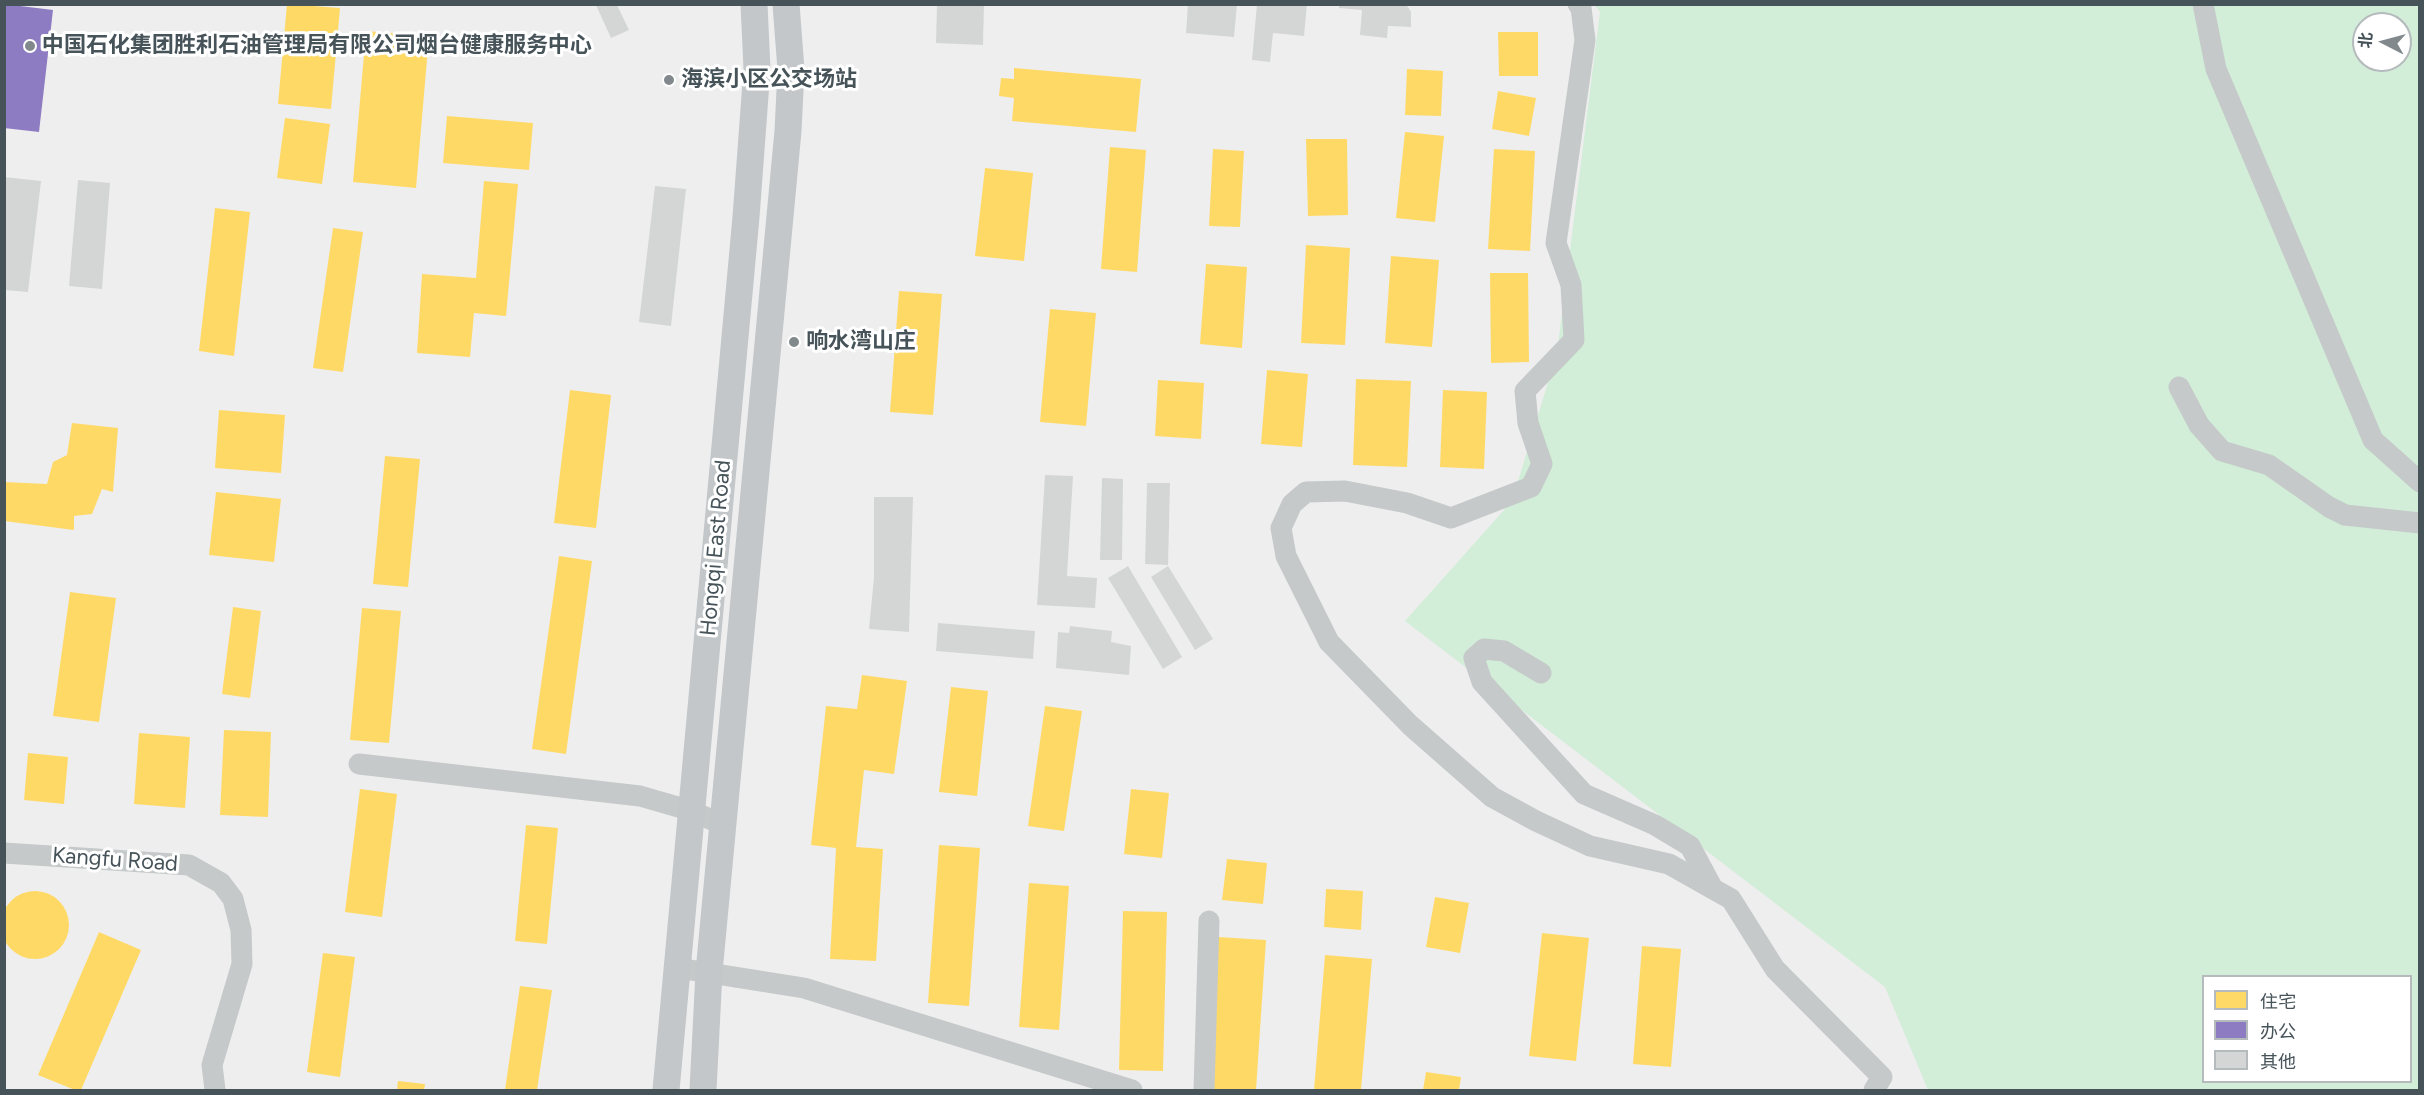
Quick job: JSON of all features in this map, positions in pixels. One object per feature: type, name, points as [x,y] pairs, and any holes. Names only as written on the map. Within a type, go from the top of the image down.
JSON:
[{"type":"main road","name":"Hongqi East Road","points":[[666,1090],[754,126],[757,69],[754,4]]},
{"type":"main road","name":"Hongqi East Road","points":[[703,1090],[710,972],[723,825],[788,131],[791,70],[786,4]]},
{"type":"street","points":[[1578,4],[1581,8],[1585,40],[1556,243],[1571,285],[1574,340],[1525,391],[1528,423],[1542,464],[1531,487],[1451,518],[1407,503],[1345,491],[1306,492],[1292,504],[1281,528],[1286,556],[1329,642],[1367,678],[1410,725],[1492,797],[1590,846],[1669,864],[1731,899],[1775,969],[1882,1077],[1874,1090]]},
{"type":"street","points":[[2203,4],[2216,69],[2373,440],[2420,482]]},
{"type":"street","points":[[2179,387],[2199,425],[2222,452],[2269,465],[2329,507],[2345,515],[2420,523]]},
{"type":"street","points":[[1542,673],[1504,651],[1484,649],[1474,658],[1482,682],[1584,795],[1655,825],[1690,846],[1713,889]]},
{"type":"street","points":[[359,764],[640,796],[692,811],[723,825]]},
{"type":"street","name":"Kangfu Road","points":[[4,853],[189,865],[221,883],[232,899],[241,930],[242,964],[212,1065],[215,1090]]},
{"type":"street","points":[[1204,1090],[1209,921]]},
{"type":"street","points":[[678,968],[804,988],[1132,1090]]},
{"type":"green space","points":[[1595,5],[2419,5],[2419,1090],[1928,1090],[1885,987],[1405,621],[1512,501],[1557,353],[1600,12]]},
{"type":"building: 住宅","points":[[287,4],[340,8],[331,109],[278,104]]},
{"type":"building: 住宅","points":[[366,31],[429,36],[416,188],[353,182]]},
{"type":"building: 住宅","points":[[1498,32],[1538,32],[1538,76],[1499,76]]},
{"type":"building: 住宅","points":[[1014,68],[1141,79],[1136,132],[1012,121],[1014,98],[999,96],[1001,78],[1014,79]]},
{"type":"building: 住宅","points":[[1407,69],[1443,71],[1441,116],[1405,115]]},
{"type":"building: 住宅","points":[[1498,91],[1536,98],[1529,136],[1492,129]]},
{"type":"building: 住宅","points":[[447,116],[533,123],[529,170],[443,163]]},
{"type":"building: 住宅","points":[[285,118],[330,124],[322,184],[277,178]]},
{"type":"building: 住宅","points":[[1405,132],[1444,136],[1435,222],[1396,218]]},
{"type":"building: 住宅","points":[[1306,139],[1347,139],[1348,215],[1308,216]]},
{"type":"building: 住宅","points":[[1110,147],[1146,150],[1137,272],[1101,269]]},
{"type":"building: 住宅","points":[[1213,149],[1244,151],[1240,227],[1209,226]]},
{"type":"building: 住宅","points":[[1494,149],[1535,151],[1530,251],[1488,249]]},
{"type":"building: 住宅","points":[[985,168],[1033,173],[1024,261],[975,256]]},
{"type":"building: 住宅","points":[[484,181],[518,184],[506,316],[474,313],[470,357],[417,353],[422,274],[476,278]]},
{"type":"building: 住宅","points":[[215,208],[250,212],[234,356],[199,351]]},
{"type":"building: 住宅","points":[[333,228],[363,232],[343,372],[313,368]]},
{"type":"building: 住宅","points":[[1306,245],[1350,248],[1345,345],[1301,343]]},
{"type":"building: 住宅","points":[[1391,256],[1439,260],[1432,347],[1385,343]]},
{"type":"building: 住宅","points":[[1206,264],[1247,267],[1242,348],[1200,344]]},
{"type":"building: 住宅","points":[[1490,273],[1528,273],[1529,362],[1491,363]]},
{"type":"building: 住宅","points":[[899,291],[942,294],[933,415],[890,412]]},
{"type":"building: 住宅","points":[[1050,309],[1096,313],[1086,426],[1040,422]]},
{"type":"building: 住宅","points":[[1267,370],[1308,374],[1302,447],[1261,444]]},
{"type":"building: 住宅","points":[[1356,379],[1411,381],[1407,467],[1353,465]]},
{"type":"building: 住宅","points":[[1158,380],[1204,383],[1201,439],[1155,436]]},
{"type":"building: 住宅","points":[[570,390],[611,395],[596,528],[554,523]]},
{"type":"building: 住宅","points":[[1443,390],[1487,392],[1484,469],[1440,467]]},
{"type":"building: 住宅","points":[[219,410],[285,415],[281,473],[215,468]]},
{"type":"building: 住宅","points":[[72,423],[118,428],[113,492],[102,489],[92,514],[74,516],[74,530],[4,521],[4,482],[47,484],[53,462],[67,455]]},
{"type":"building: 住宅","points":[[385,456],[420,459],[408,587],[373,584]]},
{"type":"building: 住宅","points":[[216,492],[281,499],[274,562],[209,555]]},
{"type":"building: 住宅","points":[[559,556],[592,561],[566,754],[532,749]]},
{"type":"building: 住宅","points":[[70,592],[116,598],[99,722],[53,716]]},
{"type":"building: 住宅","points":[[233,607],[261,611],[250,698],[222,694]]},
{"type":"building: 住宅","points":[[362,608],[401,611],[389,743],[350,740]]},
{"type":"building: 住宅","points":[[862,675],[907,681],[894,774],[864,770],[856,847],[883,849],[876,961],[830,959],[836,848],[811,845],[826,706],[857,709]]},
{"type":"building: 住宅","points":[[951,687],[988,691],[977,796],[939,792]]},
{"type":"building: 住宅","points":[[1045,706],[1082,711],[1064,831],[1028,826]]},
{"type":"building: 住宅","points":[[224,730],[271,732],[268,817],[220,815]]},
{"type":"building: 住宅","points":[[139,733],[190,737],[185,808],[134,804]]},
{"type":"building: 住宅","points":[[28,753],[68,757],[64,804],[24,800]]},
{"type":"building: 住宅","points":[[360,789],[397,794],[382,917],[345,912]]},
{"type":"building: 住宅","points":[[1131,789],[1169,793],[1162,858],[1124,854]]},
{"type":"building: 住宅","points":[[526,825],[558,828],[547,944],[515,941]]},
{"type":"building: 住宅","points":[[939,845],[980,848],[969,1006],[928,1003]]},
{"type":"building: 住宅","points":[[1227,859],[1267,863],[1263,904],[1222,900]]},
{"type":"building: 住宅","points":[[1029,883],[1069,886],[1059,1030],[1019,1027]]},
{"type":"building: 住宅","points":[[1326,889],[1363,891],[1361,930],[1324,927]]},
{"type":"building: 住宅","points":[[35,891],[48,894],[59,901],[66,912],[69,925],[66,938],[59,949],[48,956],[35,959],[22,956],[11,949],[4,938],[1,925],[4,912],[11,901],[22,894]]},
{"type":"building: 住宅","points":[[1435,897],[1469,903],[1460,953],[1426,947]]},
{"type":"building: 住宅","points":[[1123,911],[1167,912],[1163,1071],[1119,1070]]},
{"type":"building: 住宅","points":[[99,932],[141,950],[81,1090],[75,1090],[38,1075]]},
{"type":"building: 住宅","points":[[1542,933],[1589,938],[1576,1061],[1529,1056]]},
{"type":"building: 住宅","points":[[1218,937],[1266,940],[1256,1090],[1208,1090]]},
{"type":"building: 住宅","points":[[1642,946],[1681,949],[1671,1067],[1633,1064]]},
{"type":"building: 住宅","points":[[323,953],[355,957],[340,1077],[307,1072]]},
{"type":"building: 住宅","points":[[1325,955],[1372,959],[1361,1090],[1314,1090]]},
{"type":"building: 住宅","points":[[520,986],[552,990],[537,1090],[505,1090]]},
{"type":"building: 住宅","points":[[1426,1072],[1461,1077],[1459,1090],[1423,1090]]},
{"type":"building: 住宅","points":[[398,1081],[425,1084],[424,1090],[397,1090]]},
{"type":"building: 办公","points":[[4,4],[53,10],[39,132],[4,128]]},
{"type":"building: 其他","points":[[937,4],[984,4],[983,45],[936,43]]},
{"type":"building: 其他","points":[[1188,4],[1237,4],[1234,37],[1186,33]]},
{"type":"building: 其他","points":[[1257,4],[1307,4],[1304,36],[1273,33],[1270,62],[1252,60]]},
{"type":"building: 其他","points":[[1339,4],[1406,4],[1411,12],[1411,27],[1388,26],[1387,38],[1360,35],[1362,10],[1339,8]]},
{"type":"building: 其他","points":[[596,5],[617,5],[629,30],[611,38]]},
{"type":"building: 其他","points":[[4,177],[41,181],[28,292],[4,290]]},
{"type":"building: 其他","points":[[78,180],[110,183],[102,289],[69,286]]},
{"type":"building: 其他","points":[[655,186],[686,189],[671,326],[639,322]]},
{"type":"building: 其他","points":[[1045,475],[1073,476],[1067,576],[1097,578],[1095,608],[1037,605]]},
{"type":"building: 其他","points":[[1102,478],[1123,479],[1122,560],[1100,560]]},
{"type":"building: 其他","points":[[1147,483],[1170,483],[1168,565],[1145,564]]},
{"type":"building: 其他","points":[[874,497],[913,497],[909,632],[869,629],[874,577]]},
{"type":"building: 其他","points":[[1128,566],[1182,657],[1163,669],[1108,578]]},
{"type":"building: 其他","points":[[1168,566],[1213,639],[1195,650],[1151,577]]},
{"type":"building: 其他","points":[[938,623],[1035,631],[1033,659],[936,651]]},
{"type":"building: 其他","points":[[1070,626],[1112,631],[1111,642],[1131,646],[1129,675],[1056,668],[1058,632],[1069,633]]},
{"type":"place","name":"中国石化集团胜利石油管理局有限公司烟台健康服务中心","points":[[30,46]]},
{"type":"place","name":"海滨小区公交场站","points":[[669,80]]},
{"type":"place","name":"响水湾山庄","points":[[794,342]]}]
